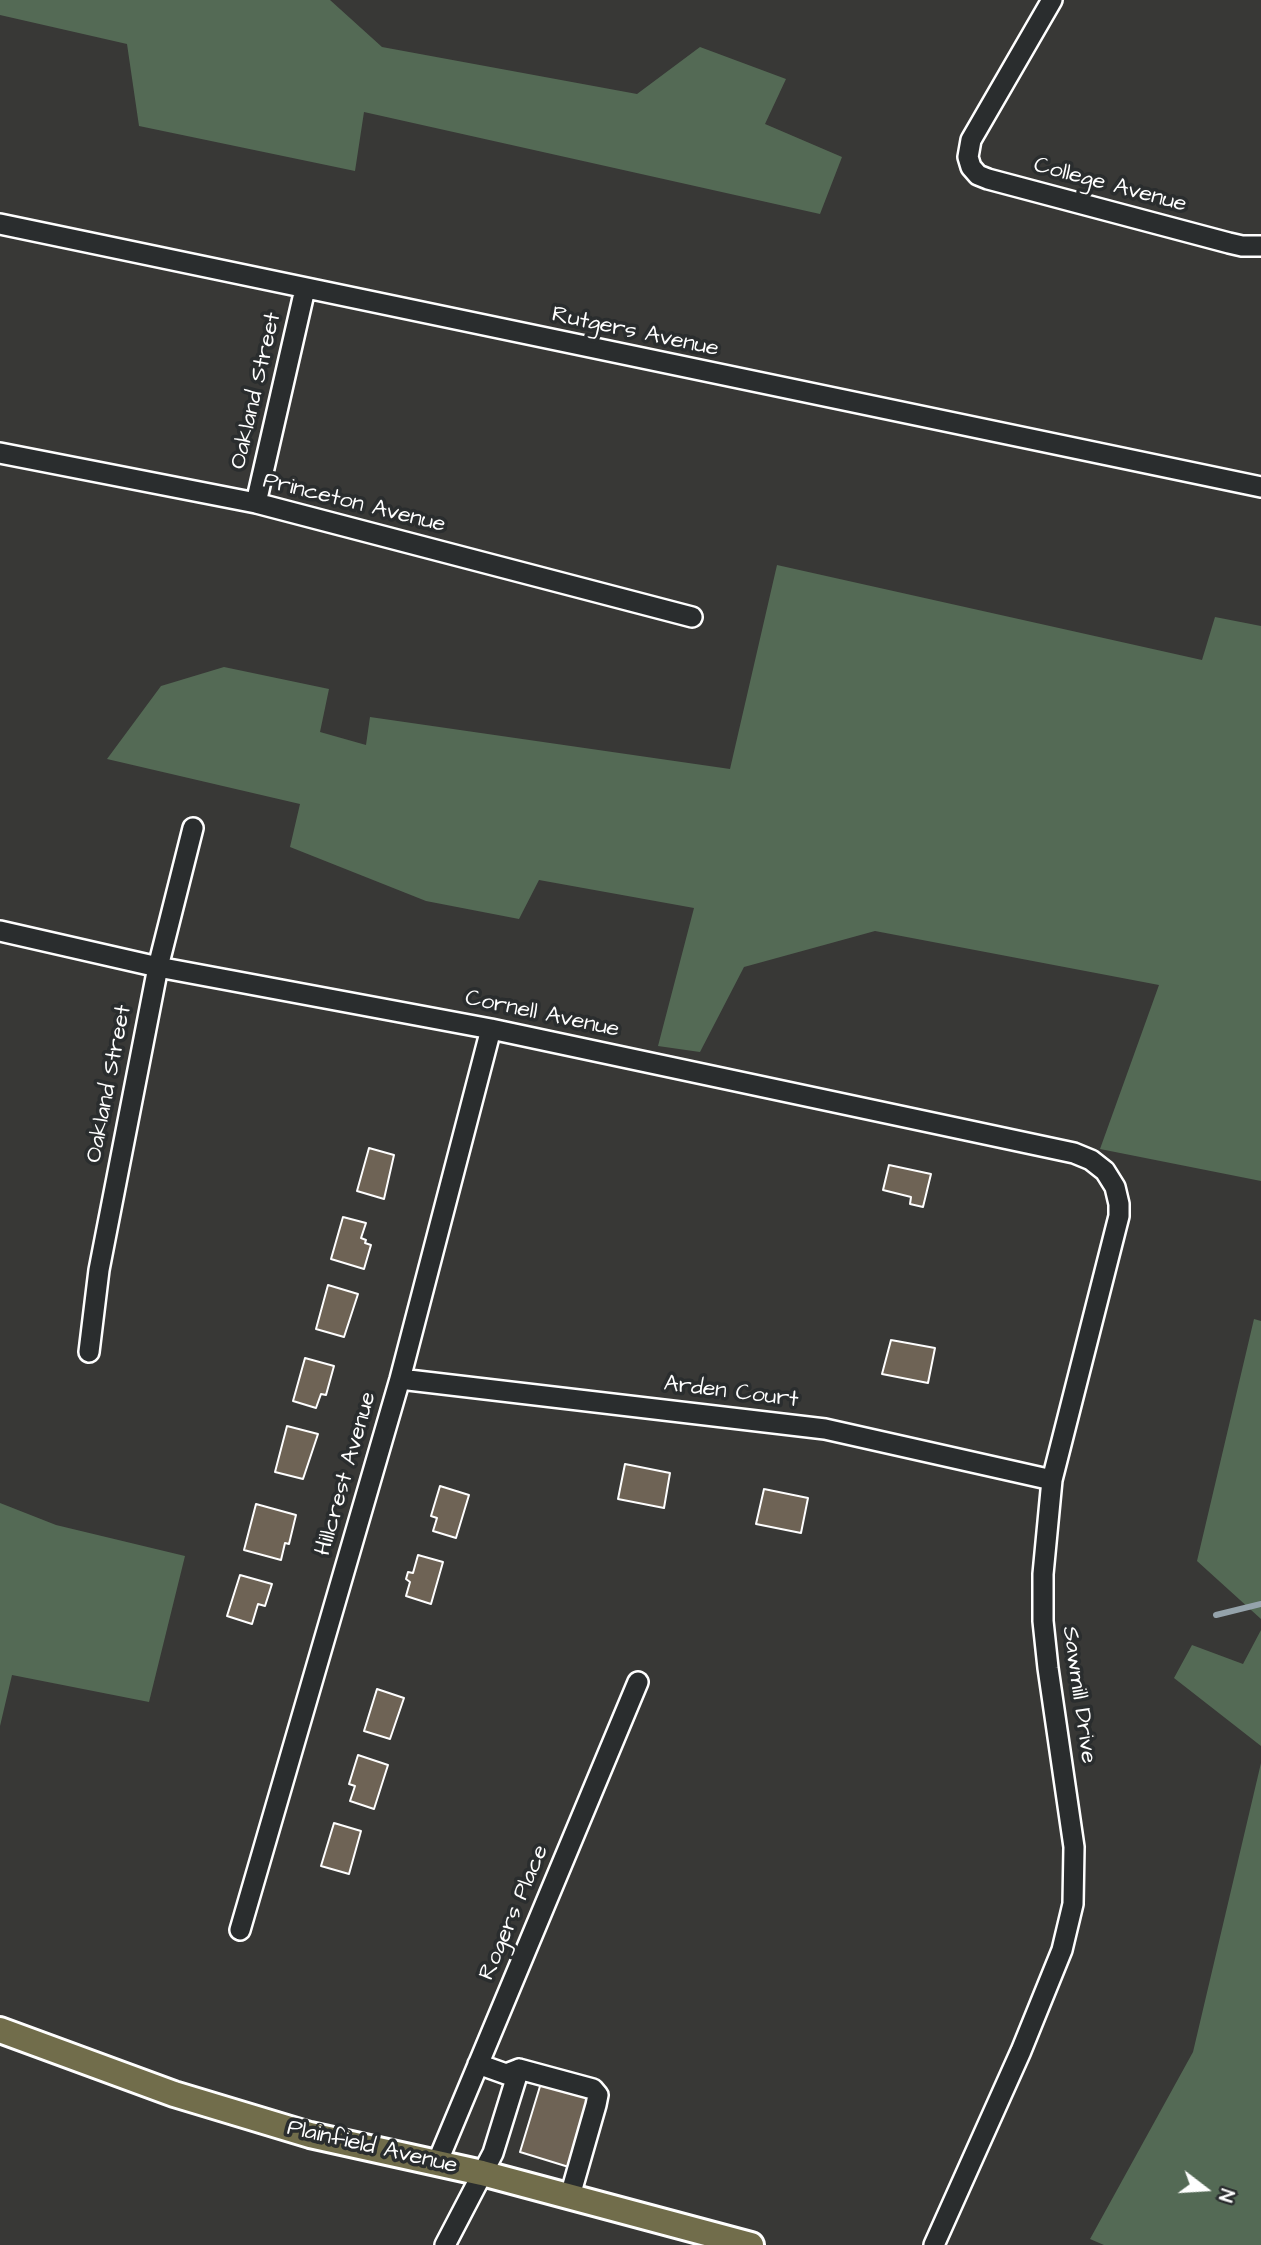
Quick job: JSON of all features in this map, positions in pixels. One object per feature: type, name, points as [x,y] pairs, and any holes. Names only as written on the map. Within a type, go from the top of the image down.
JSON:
[{"type":"main road","name":"Plainfield Avenue","points":[[0,2030],[174,2094],[310,2135],[482,2173],[751,2245]]},
{"type":"street","name":"College Avenue","points":[[1052,0],[968,147],[971,167],[988,179],[1229,243],[1261,246]]},
{"type":"street","name":"Rutgers Avenue","points":[[0,224],[1261,487]]},
{"type":"street","name":"Oakland Street","points":[[256,503],[305,289]]},
{"type":"street","name":"Princeton Avenue","points":[[0,453],[256,503],[692,617]]},
{"type":"street","name":"Oakland Street","points":[[89,1352],[99,1270],[158,967],[193,828]]},
{"type":"street","name":"Cornell Avenue","points":[[0,931],[158,967],[491,1029],[1074,1153]]},
{"type":"street","name":"Hillcrest Avenue","points":[[240,1930],[400,1378],[491,1029]]},
{"type":"street","name":"Sawmill Drive","points":[[934,2245],[1021,2052],[1062,1950],[1073,1904],[1074,1847],[1066,1780],[1055,1725],[1043,1621],[1043,1574],[1052,1480],[1119,1216],[1115,1187],[1105,1171],[1091,1160],[1074,1153]]},
{"type":"street","name":"Arden Court","points":[[400,1378],[825,1429],[1052,1480]]},
{"type":"street","name":"Rogers Place","points":[[437,2163],[638,1682]]},
{"type":"street","points":[[478,2064],[506,2074],[519,2069],[593,2089],[597,2095],[570,2196]]},
{"type":"street","points":[[444,2245],[493,2152],[519,2069]]},
{"type":"green space","points":[[0,0],[330,0],[382,47],[637,94],[700,47],[786,79],[765,124],[842,157],[820,214],[364,112],[355,171],[139,126],[127,44],[0,15]]},
{"type":"green space","points":[[777,565],[1202,660],[1215,617],[1261,626],[1261,1181],[1100,1149],[1159,985],[875,931],[744,967],[700,1052],[658,1046],[694,908],[539,880],[519,919],[426,901],[290,847],[300,804],[107,759],[161,686],[224,667],[329,689],[320,732],[366,745],[370,717],[730,769]]},
{"type":"green space","points":[[1254,1319],[1261,1321],[1261,1619],[1197,1561]]},
{"type":"green space","points":[[0,1503],[56,1525],[185,1556],[149,1702],[12,1675],[0,1726]]},
{"type":"green space","points":[[1261,1630],[1261,1746],[1174,1678],[1192,1645],[1243,1664]]},
{"type":"green space","points":[[1261,1763],[1261,2245],[1104,2245],[1090,2239],[1193,2052]]},
{"type":"building","points":[[369,1148],[394,1155],[384,1199],[357,1191]]},
{"type":"building","points":[[889,1165],[931,1174],[923,1207],[910,1204],[911,1197],[883,1190]]},
{"type":"building","points":[[343,1217],[366,1223],[361,1238],[371,1245],[364,1269],[331,1259]]},
{"type":"building","points":[[328,1285],[358,1294],[344,1337],[316,1329]]},
{"type":"building","points":[[891,1340],[935,1348],[928,1383],[882,1374]]},
{"type":"building","points":[[305,1358],[334,1366],[326,1395],[321,1394],[316,1408],[293,1401]]},
{"type":"building","points":[[287,1426],[318,1434],[303,1479],[275,1472]]},
{"type":"building","points":[[625,1464],[670,1473],[664,1508],[618,1499]]},
{"type":"building","points":[[440,1486],[469,1495],[456,1538],[433,1531],[437,1518],[431,1516]]},
{"type":"building","points":[[764,1489],[808,1498],[801,1533],[756,1524]]},
{"type":"building","points":[[256,1504],[296,1515],[289,1544],[285,1543],[281,1560],[244,1550]]},
{"type":"building","points":[[418,1555],[443,1562],[431,1604],[406,1596],[410,1582],[406,1579],[408,1572],[413,1573]]},
{"type":"building","points":[[240,1575],[272,1584],[265,1606],[258,1604],[252,1624],[227,1616]]},
{"type":"building","points":[[377,1689],[404,1698],[390,1739],[364,1731]]},
{"type":"building","points":[[358,1755],[388,1765],[374,1809],[350,1801],[355,1786],[349,1784]]},
{"type":"building","points":[[334,1823],[361,1831],[349,1874],[321,1866]]},
{"type":"building","points":[[541,2083],[593,2098],[572,2168],[520,2152]]},
{"type":"waterway","points":[[1216,1615],[1261,1604]]}]
